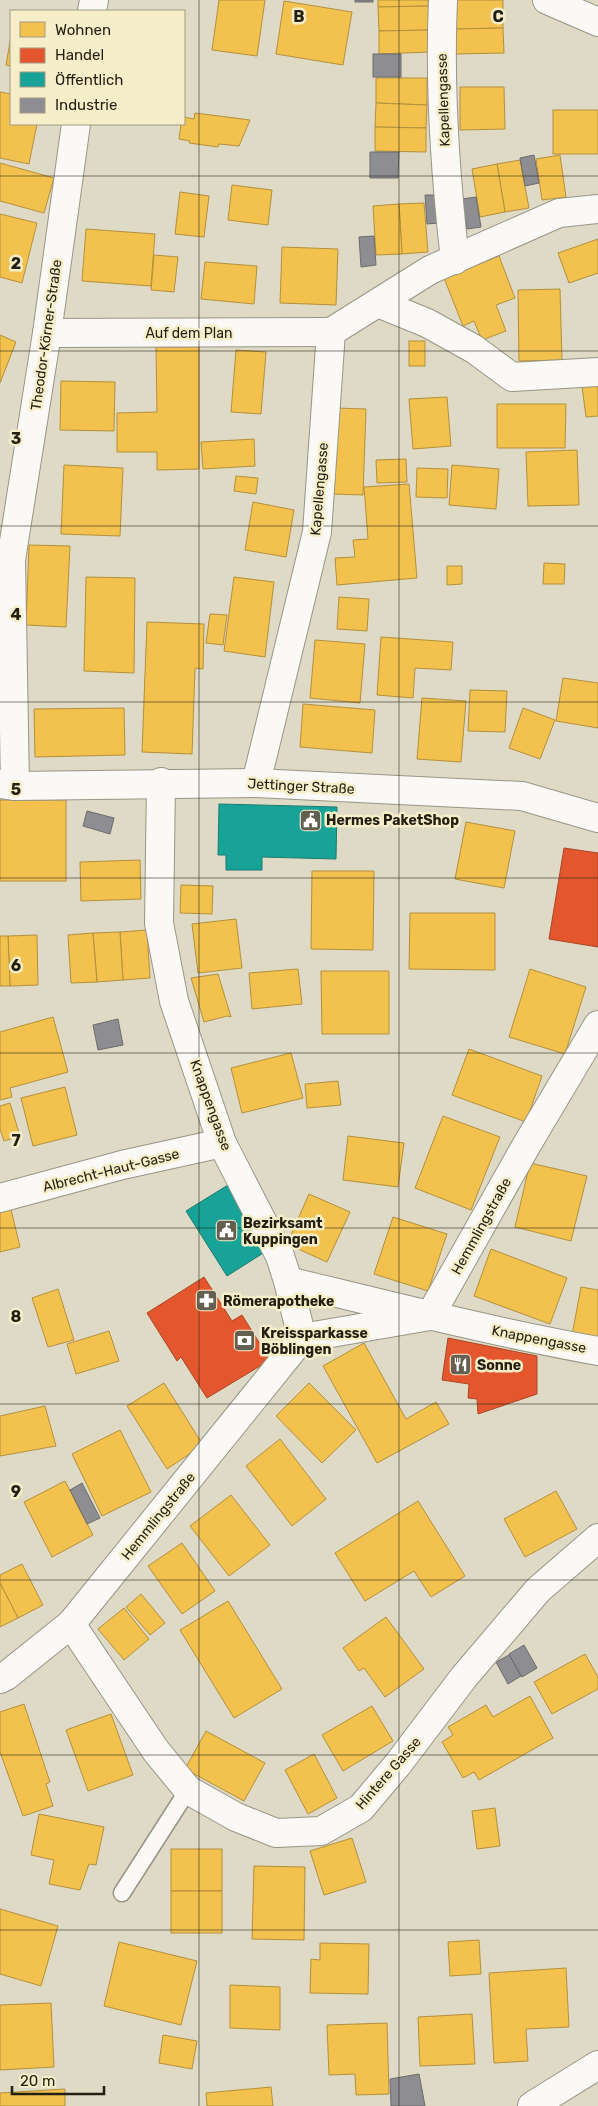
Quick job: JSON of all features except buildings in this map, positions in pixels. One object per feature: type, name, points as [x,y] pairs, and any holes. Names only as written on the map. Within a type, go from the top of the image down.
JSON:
[{"type":"street","name":"Kapellengasse","points":[[442,0],[440,56],[446,176],[454,260]]},
{"type":"street","points":[[547,0],[598,22]]},
{"type":"street","name":"Theodor-Körner-Straße","points":[[8,785],[11,560],[47,333],[76,125]]},
{"type":"street","points":[[331,332],[430,270],[559,213],[598,208]]},
{"type":"street","points":[[378,303],[427,323],[474,349],[512,377],[598,372]]},
{"type":"street","name":"Kapellengasse","points":[[256,783],[317,532],[331,332]]},
{"type":"street","name":"Auf dem Plan","points":[[47,333],[331,332]]},
{"type":"street","name":"Jettinger Straße","points":[[8,785],[161,782],[256,783],[522,796],[598,818]]},
{"type":"street","name":"Knappengasse","points":[[161,782],[159,923],[174,1001],[222,1143],[280,1256],[288,1281],[430,1316],[598,1350]]},
{"type":"street","name":"Hemmlingstraße","points":[[430,1316],[526,1146],[598,1025]]},
{"type":"street","name":"Albrecht-Haut-Gasse","points":[[0,1198],[122,1165],[222,1143]]},
{"type":"street","points":[[288,1281],[302,1338],[430,1316]]},
{"type":"street","name":"Hemmlingstraße","points":[[2,1673],[71,1624],[302,1338]]},
{"type":"street","name":"Hintere Gasse","points":[[71,1624],[156,1751],[188,1790],[236,1817],[276,1833],[321,1831],[361,1808],[398,1764],[464,1677],[538,1590],[598,1538]]},
{"type":"street","points":[[532,2106],[598,2065]]},
{"type":"lane","points":[[122,1893],[188,1790]]},
{"type":"place","name":"Hermes PaketShop","points":[[310,820]]},
{"type":"place","name":"Bezirksamt Kuppingen","points":[[227,1231]]},
{"type":"place","name":"Römerapotheke","points":[[207,1301]]},
{"type":"place","name":"Kreissparkasse Böblingen","points":[[245,1341]]},
{"type":"place","name":"Sonne","points":[[461,1365]]}]
